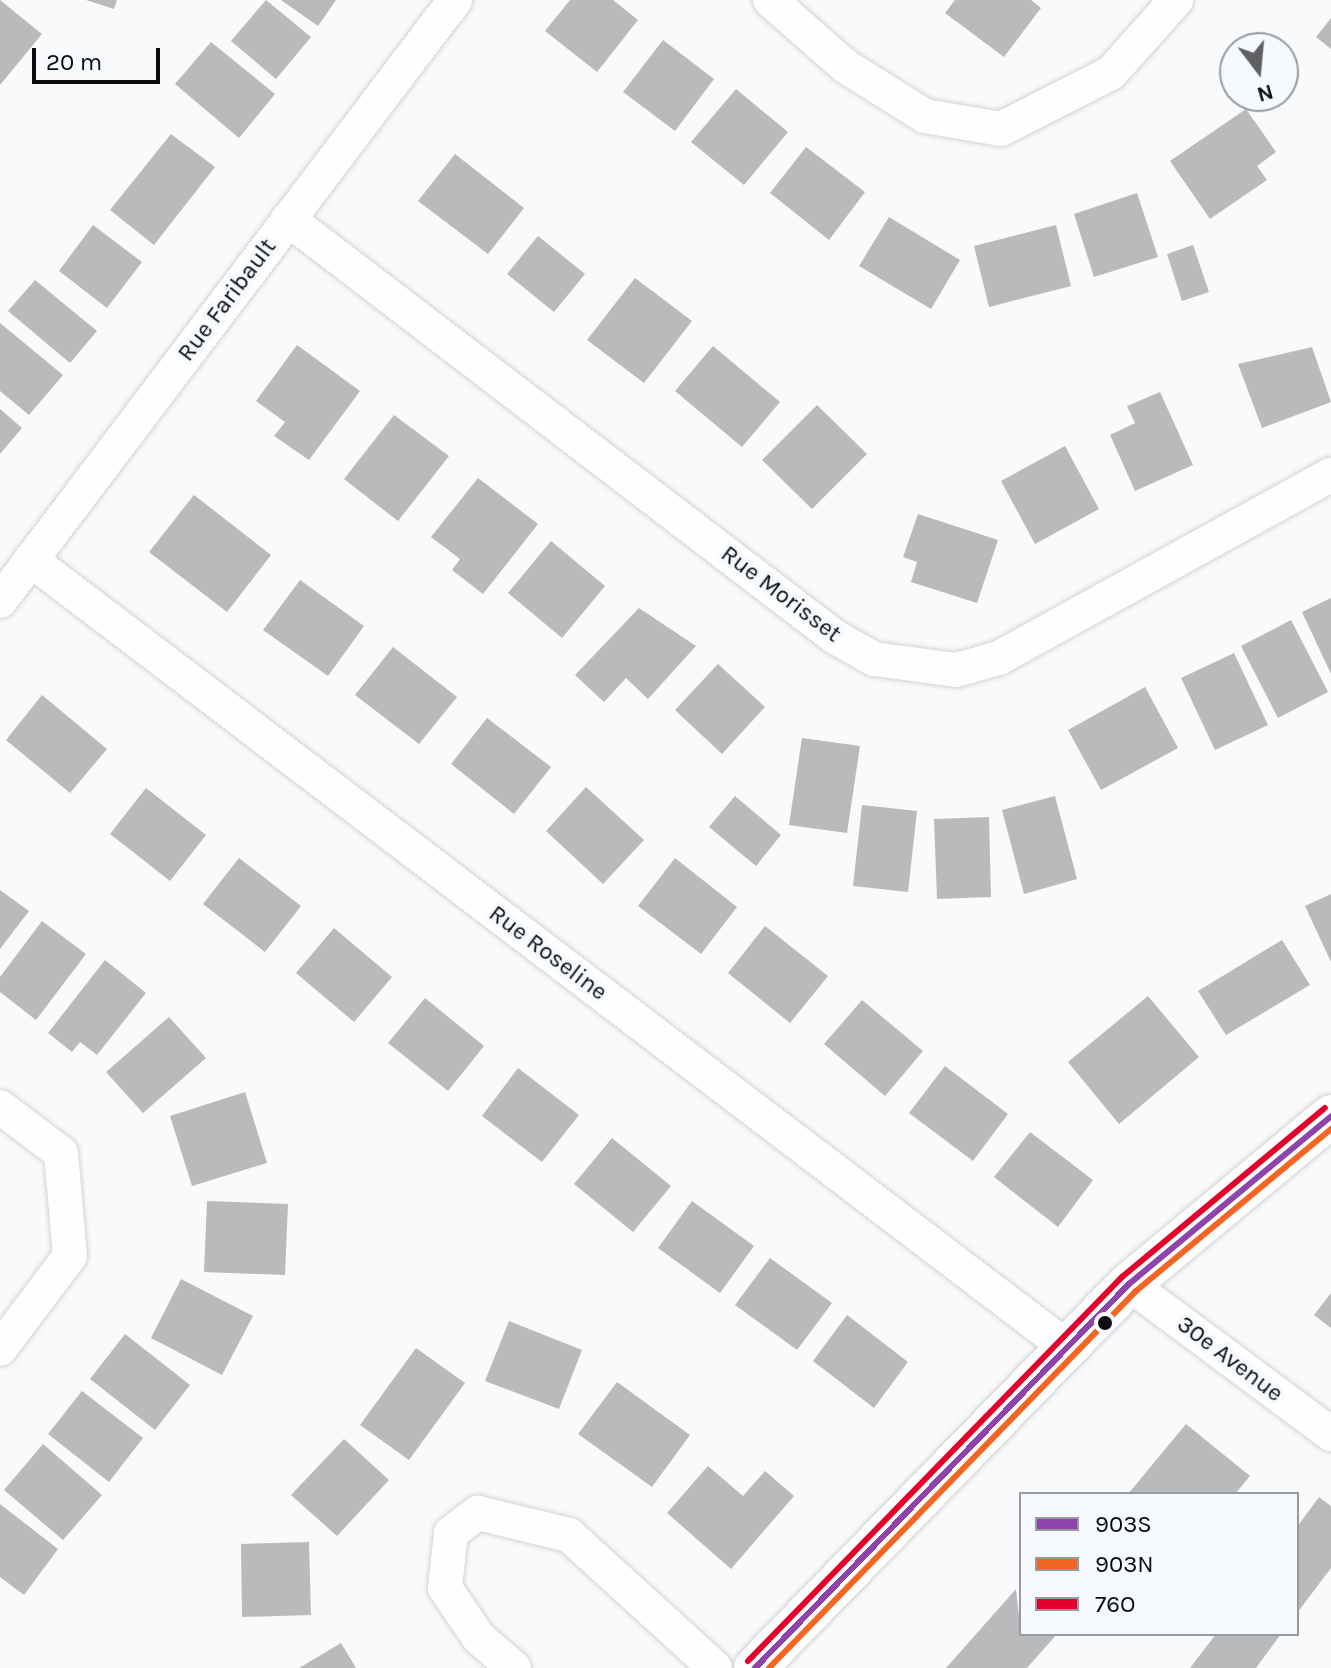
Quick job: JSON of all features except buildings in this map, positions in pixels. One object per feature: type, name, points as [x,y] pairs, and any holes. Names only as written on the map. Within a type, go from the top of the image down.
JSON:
[{"type":"street","name":"Rue Faribault","points":[[0,601],[455,0]]},
{"type":"street","points":[[770,0],[845,66],[925,116],[1001,129],[1111,73],[1176,0]]},
{"type":"street","name":"Rue Morisset","points":[[288,219],[835,637],[874,659],[956,670],[999,658],[1331,475]]},
{"type":"street","name":"Rue Roseline","points":[[31,560],[1065,1346]]},
{"type":"street","points":[[0,1107],[61,1153],[70,1256],[0,1349]]},
{"type":"street","points":[[755,1668],[1065,1346],[1129,1284],[1331,1116]]},
{"type":"street","name":"30e Avenue","points":[[1129,1284],[1331,1434]]},
{"type":"street","points":[[514,1668],[479,1638],[445,1588],[451,1533],[478,1513],[569,1535],[715,1668]]},
{"type":"transit line","name":"76O","points":[[748,1661],[1122,1277],[1325,1108]]},
{"type":"transit line","name":"903S","points":[[755,1668],[1129,1284],[1331,1116]]},
{"type":"transit line","name":"903N","points":[[769,1668],[1136,1291],[1331,1129]]}]
